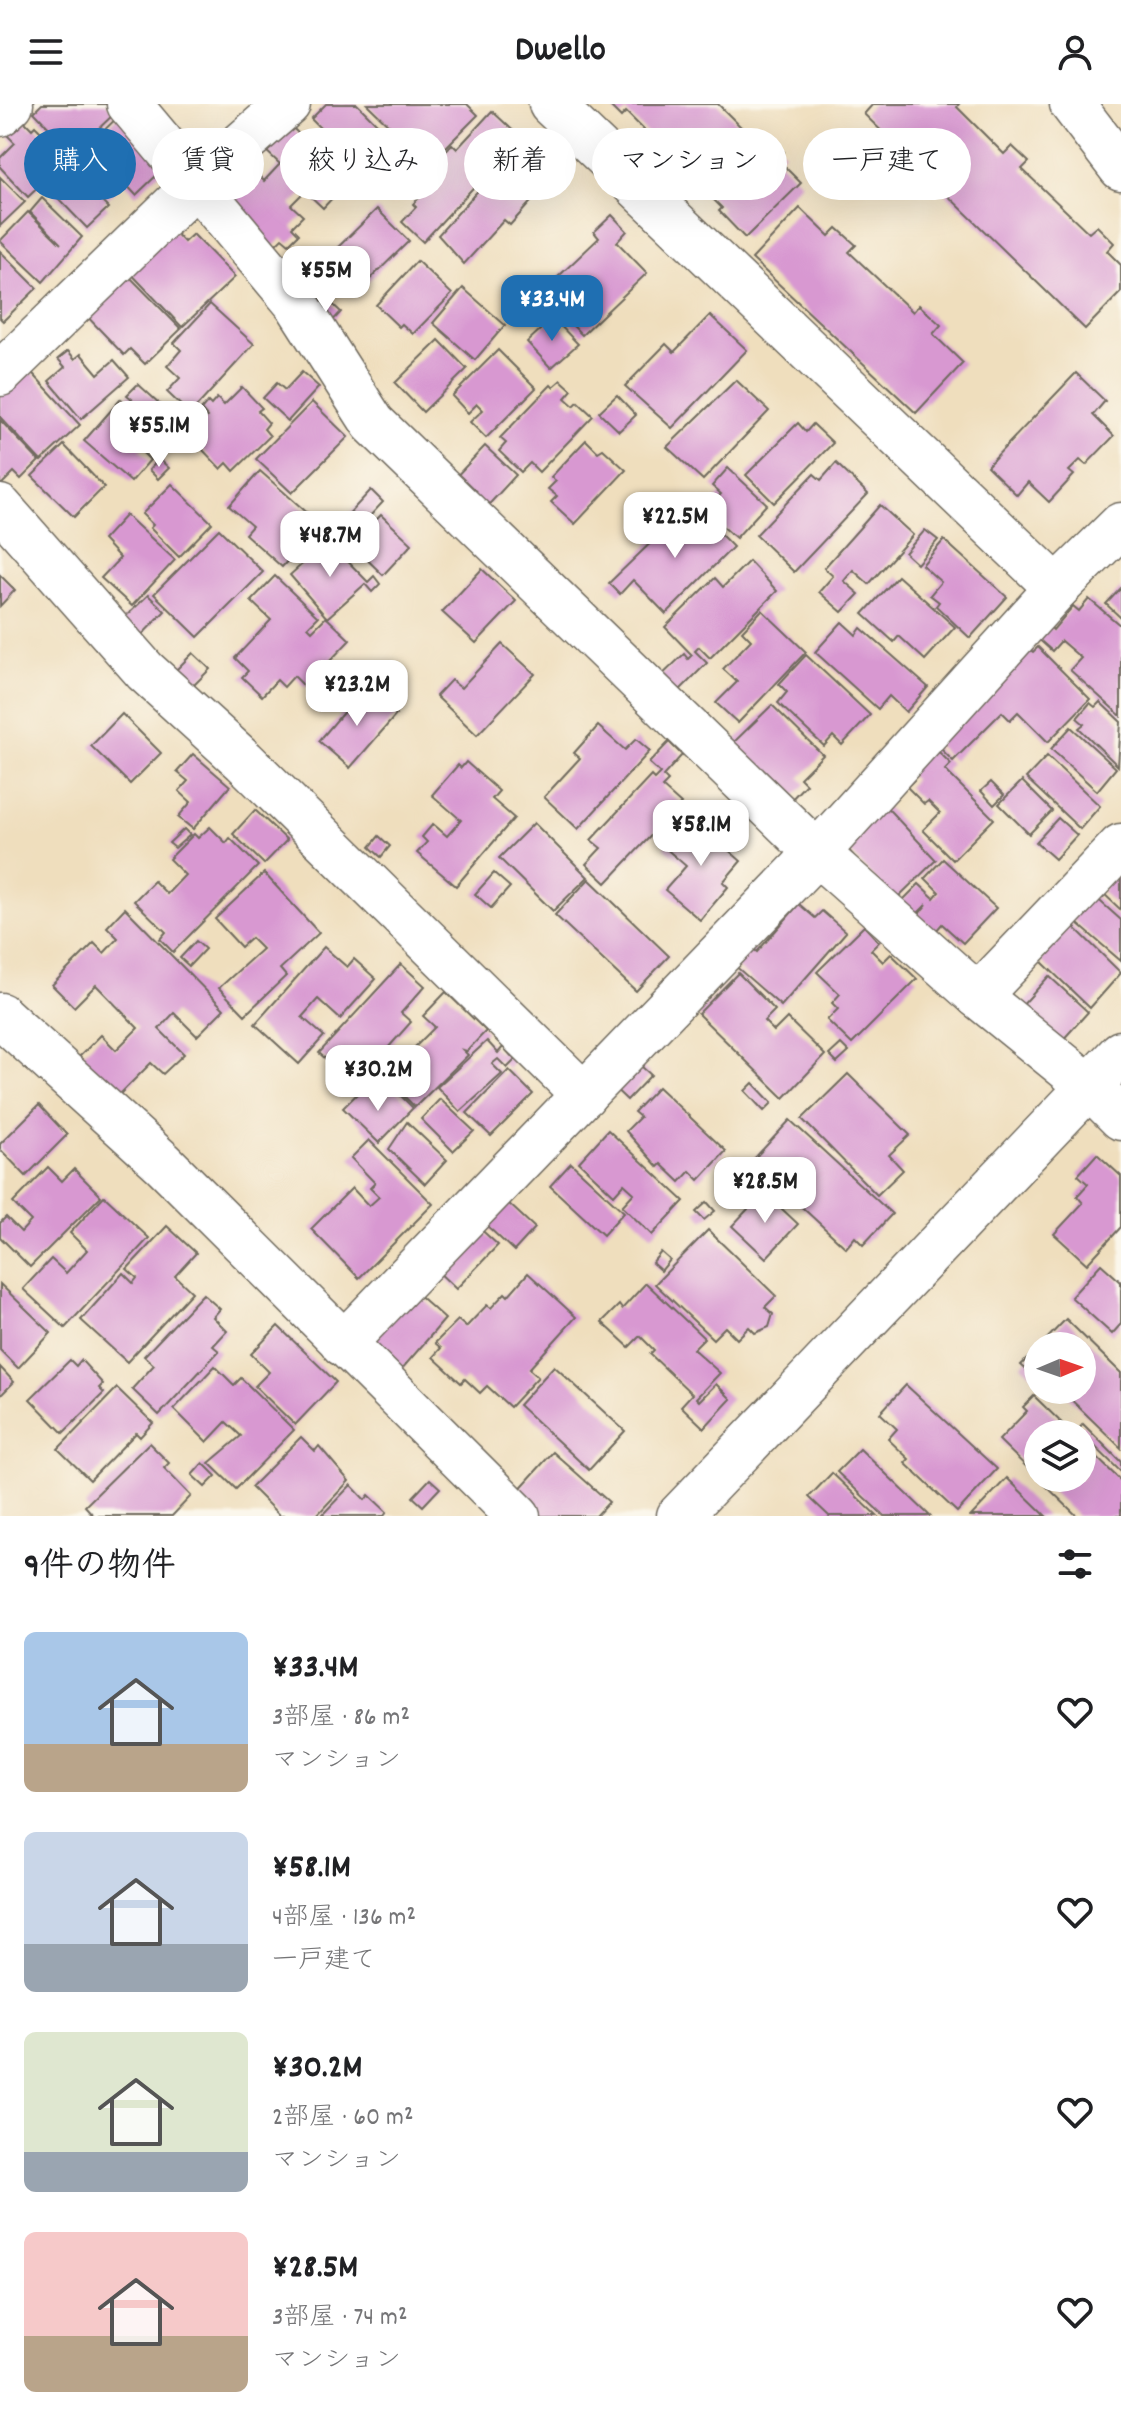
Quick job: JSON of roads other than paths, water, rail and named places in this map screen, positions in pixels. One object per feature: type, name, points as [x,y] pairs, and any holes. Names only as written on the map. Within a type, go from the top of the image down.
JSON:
[{"type":"street","points":[[0,114],[11,104]]},
{"type":"street","points":[[129,104],[152,131]]},
{"type":"street","points":[[260,128],[288,104]]},
{"type":"street","points":[[551,104],[1057,588]]},
{"type":"street","points":[[1072,104],[1121,168]]},
{"type":"street","points":[[0,374],[179,200]]},
{"type":"street","points":[[209,200],[297,304],[373,423],[817,853],[978,996],[1089,1086],[1121,1118]]},
{"type":"street","points":[[0,507],[145,671],[244,761],[584,1095]]},
{"type":"street","points":[[343,1344],[817,853],[1057,588],[1121,525]]},
{"type":"street","points":[[978,996],[1121,846]]},
{"type":"street","points":[[0,1015],[163,1163],[518,1516]]},
{"type":"street","points":[[679,1516],[1121,1053]]}]
